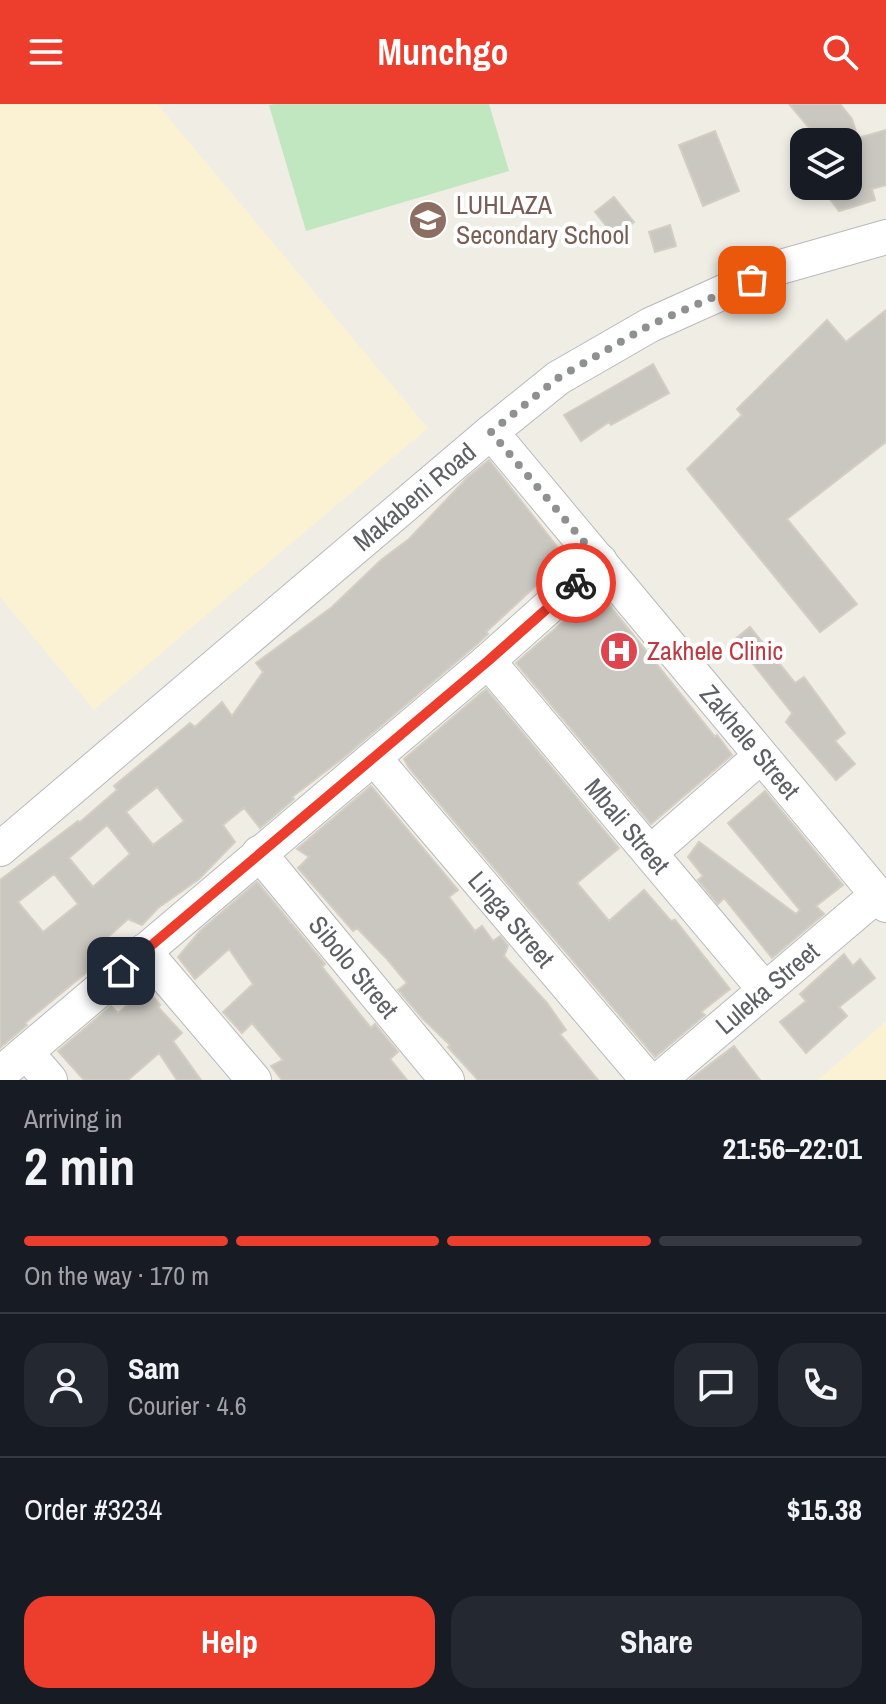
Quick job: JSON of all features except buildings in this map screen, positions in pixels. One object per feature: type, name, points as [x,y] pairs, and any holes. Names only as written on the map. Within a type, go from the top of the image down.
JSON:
[{"type":"street","name":"Makabeni Road","points":[[0,849],[558,378],[650,325],[777,268],[886,237]]},
{"type":"street","name":"Zakhele Street","points":[[491,432],[882,900]]},
{"type":"street","points":[[0,1074],[488,661],[600,561]]},
{"type":"street","name":"Mbali Street","points":[[488,661],[765,990]]},
{"type":"street","points":[[650,853],[761,756]]},
{"type":"street","name":"Linga Street","points":[[374,758],[648,1080]]},
{"type":"street","name":"Sibolo Street","points":[[259,853],[447,1080]]},
{"type":"street","name":"Luleka Street","points":[[659,1080],[765,990],[882,900]]},
{"type":"street","points":[[144,951],[254,1080]]},
{"type":"street","points":[[26,1052],[50,1080]]},
{"type":"green space","points":[[489,104],[509,171],[306,231],[269,105]]},
{"type":"sand","points":[[0,104],[157,104],[428,428],[94,710],[0,597]]},
{"type":"sand","points":[[886,1021],[886,1080],[818,1080]]},
{"type":"way so far","points":[[576,583],[600,561],[491,432],[558,378],[650,325],[752,280]]},
{"type":"place","name":"LUHLAZA Secondary School","points":[[428,220]]},
{"type":"place","name":"Zakhele Clinic","points":[[619,651]]},
{"type":"route","points":[[121,971],[576,583]]}]
